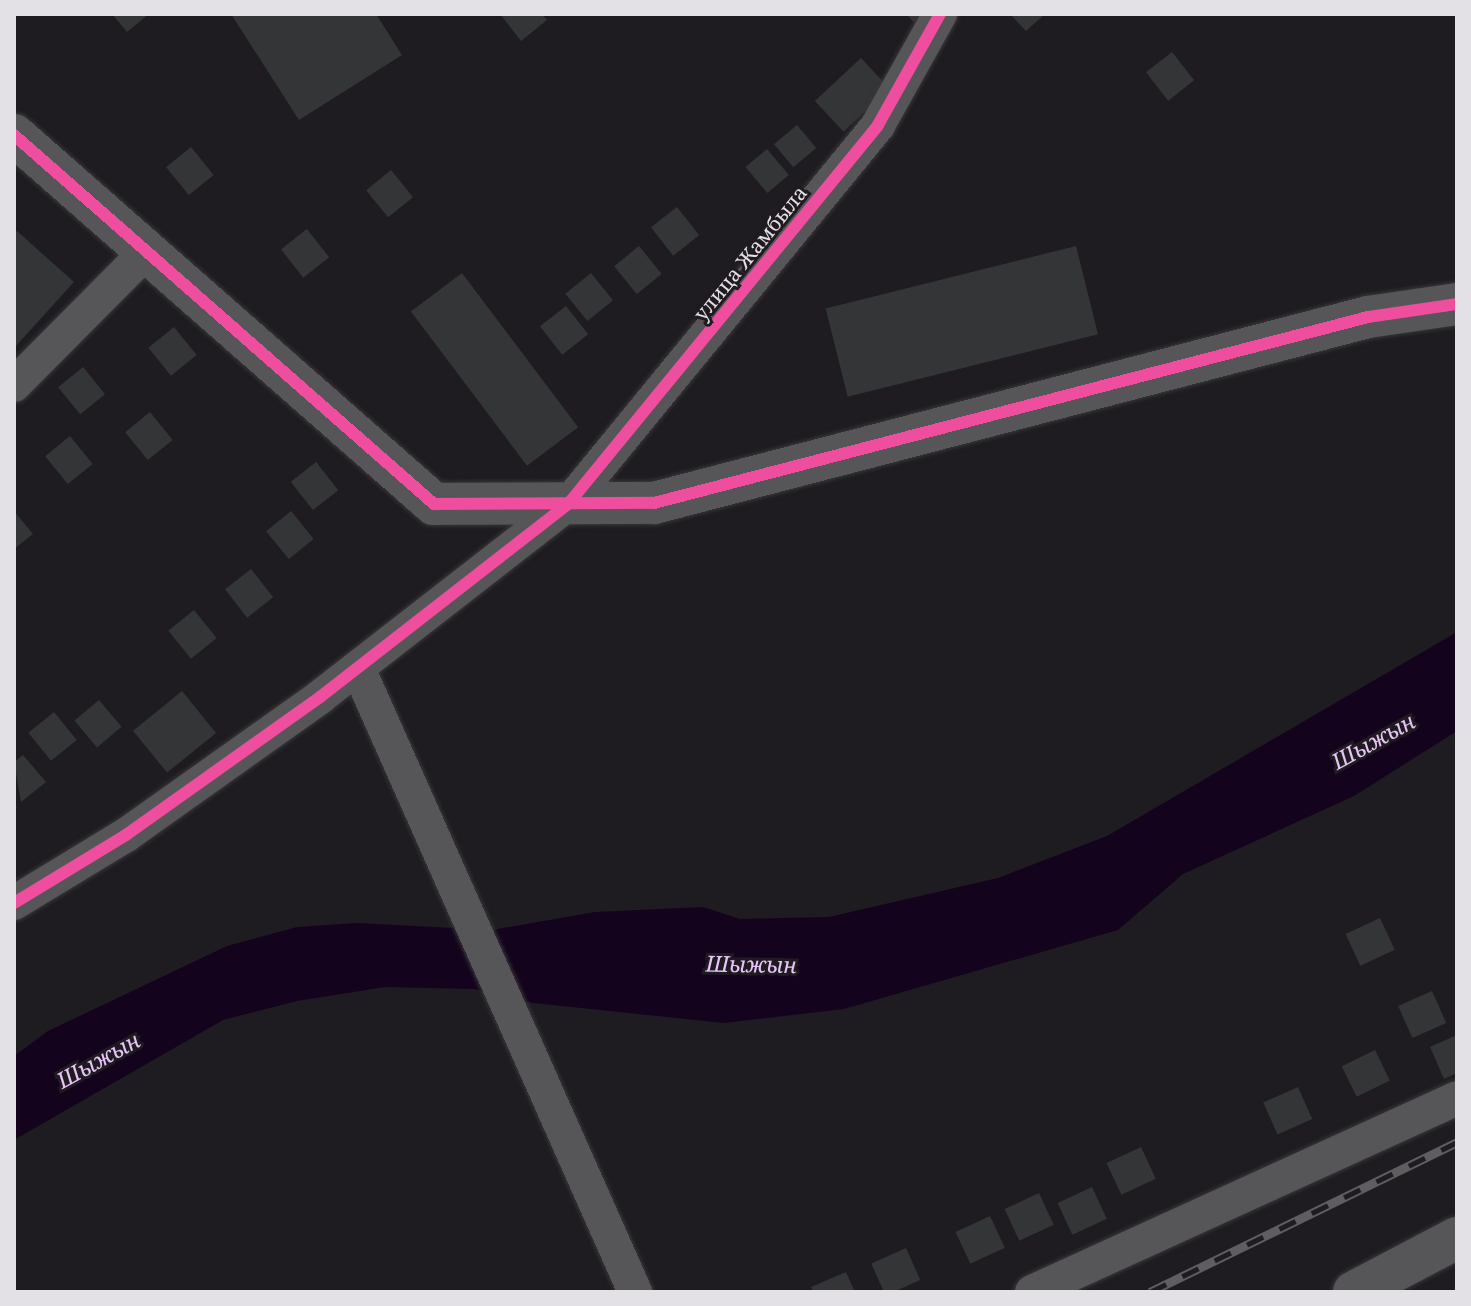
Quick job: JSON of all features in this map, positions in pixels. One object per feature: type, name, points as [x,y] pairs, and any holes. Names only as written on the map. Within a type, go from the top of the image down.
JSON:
[{"type":"street","name":"улица Жамбыла","points":[[14,903],[126,835],[358,668],[569,503],[878,125],[940,14]]},
{"type":"street","points":[[14,135],[434,504],[654,503],[1368,317],[1457,304]]},
{"type":"street","points":[[14,385],[147,251]]},
{"type":"street","points":[[358,668],[465,895],[635,1292]]},
{"type":"street","points":[[1032,1292],[1457,1098]]},
{"type":"street","points":[[1354,1292],[1457,1238]]},
{"type":"water","name":"Шыжын","points":[[1457,632],[1457,731],[1354,796],[1183,874],[1118,930],[844,1009],[724,1023],[533,1003],[474,989],[385,987],[297,1001],[223,1020],[14,1140],[14,1056],[48,1031],[227,946],[297,927],[357,923],[492,930],[595,912],[703,907],[740,919],[829,917],[998,878],[1107,836]]},
{"type":"building","points":[[112,14],[149,14],[127,32]]},
{"type":"building","points":[[231,14],[376,14],[402,55],[299,120]]},
{"type":"building","points":[[500,14],[542,14],[547,20],[521,41]]},
{"type":"building","points":[[906,14],[922,14],[914,22]]},
{"type":"building","points":[[1010,14],[1045,14],[1026,31]]},
{"type":"building","points":[[1172,52],[1194,80],[1168,101],[1146,72]]},
{"type":"building","points":[[861,58],[890,89],[844,132],[815,101]]},
{"type":"building","points":[[797,125],[816,148],[793,167],[774,144]]},
{"type":"building","points":[[191,147],[214,175],[189,195],[166,167]]},
{"type":"building","points":[[767,149],[789,175],[767,193],[746,167]]},
{"type":"building","points":[[391,170],[413,197],[388,217],[366,190]]},
{"type":"building","points":[[677,207],[699,235],[673,256],[651,227]]},
{"type":"building","points":[[307,229],[329,257],[303,278],[281,249]]},
{"type":"building","points":[[17,231],[74,282],[14,348],[14,234]]},
{"type":"building","points":[[639,246],[662,274],[637,294],[614,266]]},
{"type":"building","points":[[1076,246],[1098,334],[848,397],[826,308]]},
{"type":"building","points":[[462,273],[578,427],[527,466],[411,312]]},
{"type":"building","points":[[591,273],[613,300],[587,321],[565,294]]},
{"type":"building","points":[[566,306],[588,334],[562,355],[540,326]]},
{"type":"building","points":[[174,327],[197,355],[171,376],[148,348]]},
{"type":"building","points":[[83,367],[105,394],[80,414],[58,387]]},
{"type":"building","points":[[150,412],[173,440],[148,460],[125,432]]},
{"type":"building","points":[[70,436],[93,464],[68,484],[45,456]]},
{"type":"building","points":[[316,462],[338,490],[313,510],[291,482]]},
{"type":"building","points":[[14,511],[33,534],[14,549]]},
{"type":"building","points":[[291,511],[314,539],[289,559],[266,531]]},
{"type":"building","points":[[251,569],[273,597],[247,618],[225,589]]},
{"type":"building","points":[[194,610],[217,638],[191,659],[168,631]]},
{"type":"building","points":[[182,691],[216,733],[167,773],[133,731]]},
{"type":"building","points":[[99,700],[121,727],[97,747],[74,721]]},
{"type":"building","points":[[54,712],[77,740],[51,761],[28,733]]},
{"type":"building","points":[[23,755],[46,782],[21,802],[14,762]]},
{"type":"building","points":[[1380,918],[1395,950],[1360,966],[1346,934]]},
{"type":"building","points":[[1432,991],[1446,1023],[1412,1038],[1398,1006]]},
{"type":"building","points":[[1457,1035],[1457,1073],[1444,1079],[1430,1047]]},
{"type":"building","points":[[1375,1050],[1390,1081],[1357,1097],[1342,1066]]},
{"type":"building","points":[[1298,1087],[1312,1119],[1278,1134],[1263,1102]]},
{"type":"building","points":[[1141,1147],[1156,1179],[1121,1195],[1107,1163]]},
{"type":"building","points":[[1092,1187],[1107,1219],[1072,1235],[1058,1203]]},
{"type":"building","points":[[1039,1193],[1054,1225],[1019,1241],[1005,1209]]},
{"type":"building","points":[[990,1216],[1005,1248],[970,1264],[956,1232]]},
{"type":"building","points":[[906,1248],[920,1280],[893,1292],[884,1292],[871,1263]]},
{"type":"building","points":[[846,1272],[855,1292],[814,1292],[811,1287]]},
{"type":"railway","points":[[1150,1292],[1457,1142]]},
{"type":"cycle path","points":[[14,903],[126,835],[320,697],[569,503],[878,125],[940,14]]},
{"type":"cycle path","points":[[14,135],[434,504],[654,503],[1368,317],[1457,304]]}]
